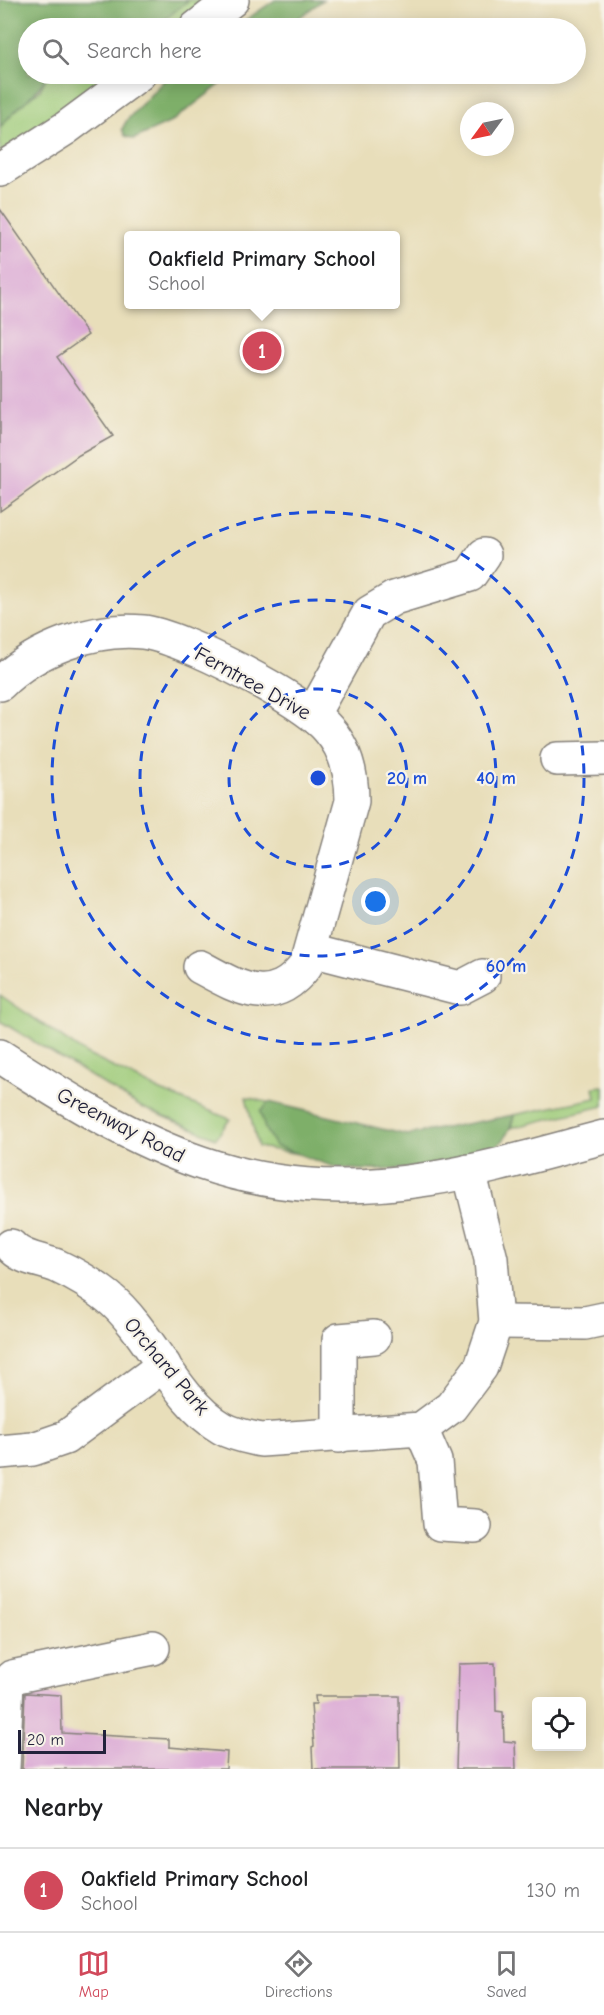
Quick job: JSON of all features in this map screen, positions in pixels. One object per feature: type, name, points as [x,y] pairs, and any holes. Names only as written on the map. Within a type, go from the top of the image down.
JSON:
[{"type":"street","points":[[209,18],[232,0]]},
{"type":"street","points":[[0,170],[66,128],[125,84]]},
{"type":"street","points":[[313,714],[369,614],[394,598],[470,575],[484,555]]},
{"type":"street","name":"Ferntree Drive","points":[[0,684],[38,657],[90,635],[142,632],[172,639],[215,658],[313,714],[329,730],[344,754],[352,779],[352,801],[306,965],[296,979],[279,990],[256,992],[200,967]]},
{"type":"street","points":[[557,759],[604,758]]},
{"type":"street","points":[[312,950],[460,988],[483,976]]},
{"type":"street","name":"Greenway Road","points":[[0,1056],[64,1097],[128,1133],[185,1159],[233,1174],[327,1186],[408,1182],[469,1171],[604,1137]]},
{"type":"street","points":[[469,1171],[491,1259],[496,1322],[481,1367],[451,1407],[421,1429],[435,1461],[440,1524],[475,1526]]},
{"type":"street","name":"Orchard Park","points":[[12,1246],[16,1253],[56,1266],[81,1278],[108,1298],[126,1316],[200,1411],[221,1427],[239,1436],[261,1440],[421,1429]]},
{"type":"street","points":[[496,1322],[585,1323],[604,1319]]},
{"type":"street","points":[[339,1436],[339,1340],[374,1337]]},
{"type":"street","points":[[0,1452],[33,1449],[65,1438],[164,1365]]},
{"type":"street","points":[[3,1769],[7,1682],[12,1677],[153,1648]]},
{"type":"green space","points":[[0,0],[189,0],[166,18],[18,18],[18,84],[42,84],[0,128]]},
{"type":"green space","points":[[189,0],[208,0],[185,18],[165,18]]},
{"type":"green space","points":[[275,0],[323,0],[299,18],[249,18]]},
{"type":"green space","points":[[43,84],[100,84],[62,113],[0,153],[0,128],[12,112],[40,90]]},
{"type":"green space","points":[[161,84],[221,84],[171,122],[134,139],[125,136],[122,129],[127,120]]},
{"type":"green space","points":[[0,995],[86,1054],[161,1091],[230,1119],[216,1138],[141,1107],[0,1021]]},
{"type":"green space","points":[[604,1086],[604,1106],[511,1128],[514,1115],[596,1098],[594,1087]]},
{"type":"green space","points":[[246,1097],[271,1103],[275,1146],[310,1156],[258,1147]]},
{"type":"green space","points":[[269,1102],[407,1135],[514,1115],[503,1140],[490,1152],[478,1158],[439,1166],[391,1170],[349,1169],[328,1165],[275,1146],[265,1129],[260,1112]]},
{"type":"building","points":[[0,209],[88,335],[57,357],[113,436],[79,455],[0,511]]},
{"type":"building","points":[[495,1663],[496,1711],[503,1712],[504,1741],[515,1742],[516,1769],[456,1769],[459,1664]]},
{"type":"building","points":[[25,1693],[61,1695],[62,1733],[169,1739],[169,1747],[227,1752],[226,1769],[22,1769]]},
{"type":"building","points":[[315,1696],[399,1696],[400,1769],[313,1769],[311,1704],[316,1704]]},
{"type":"place","name":"Oakfield Primary School","points":[[262,351]]}]
